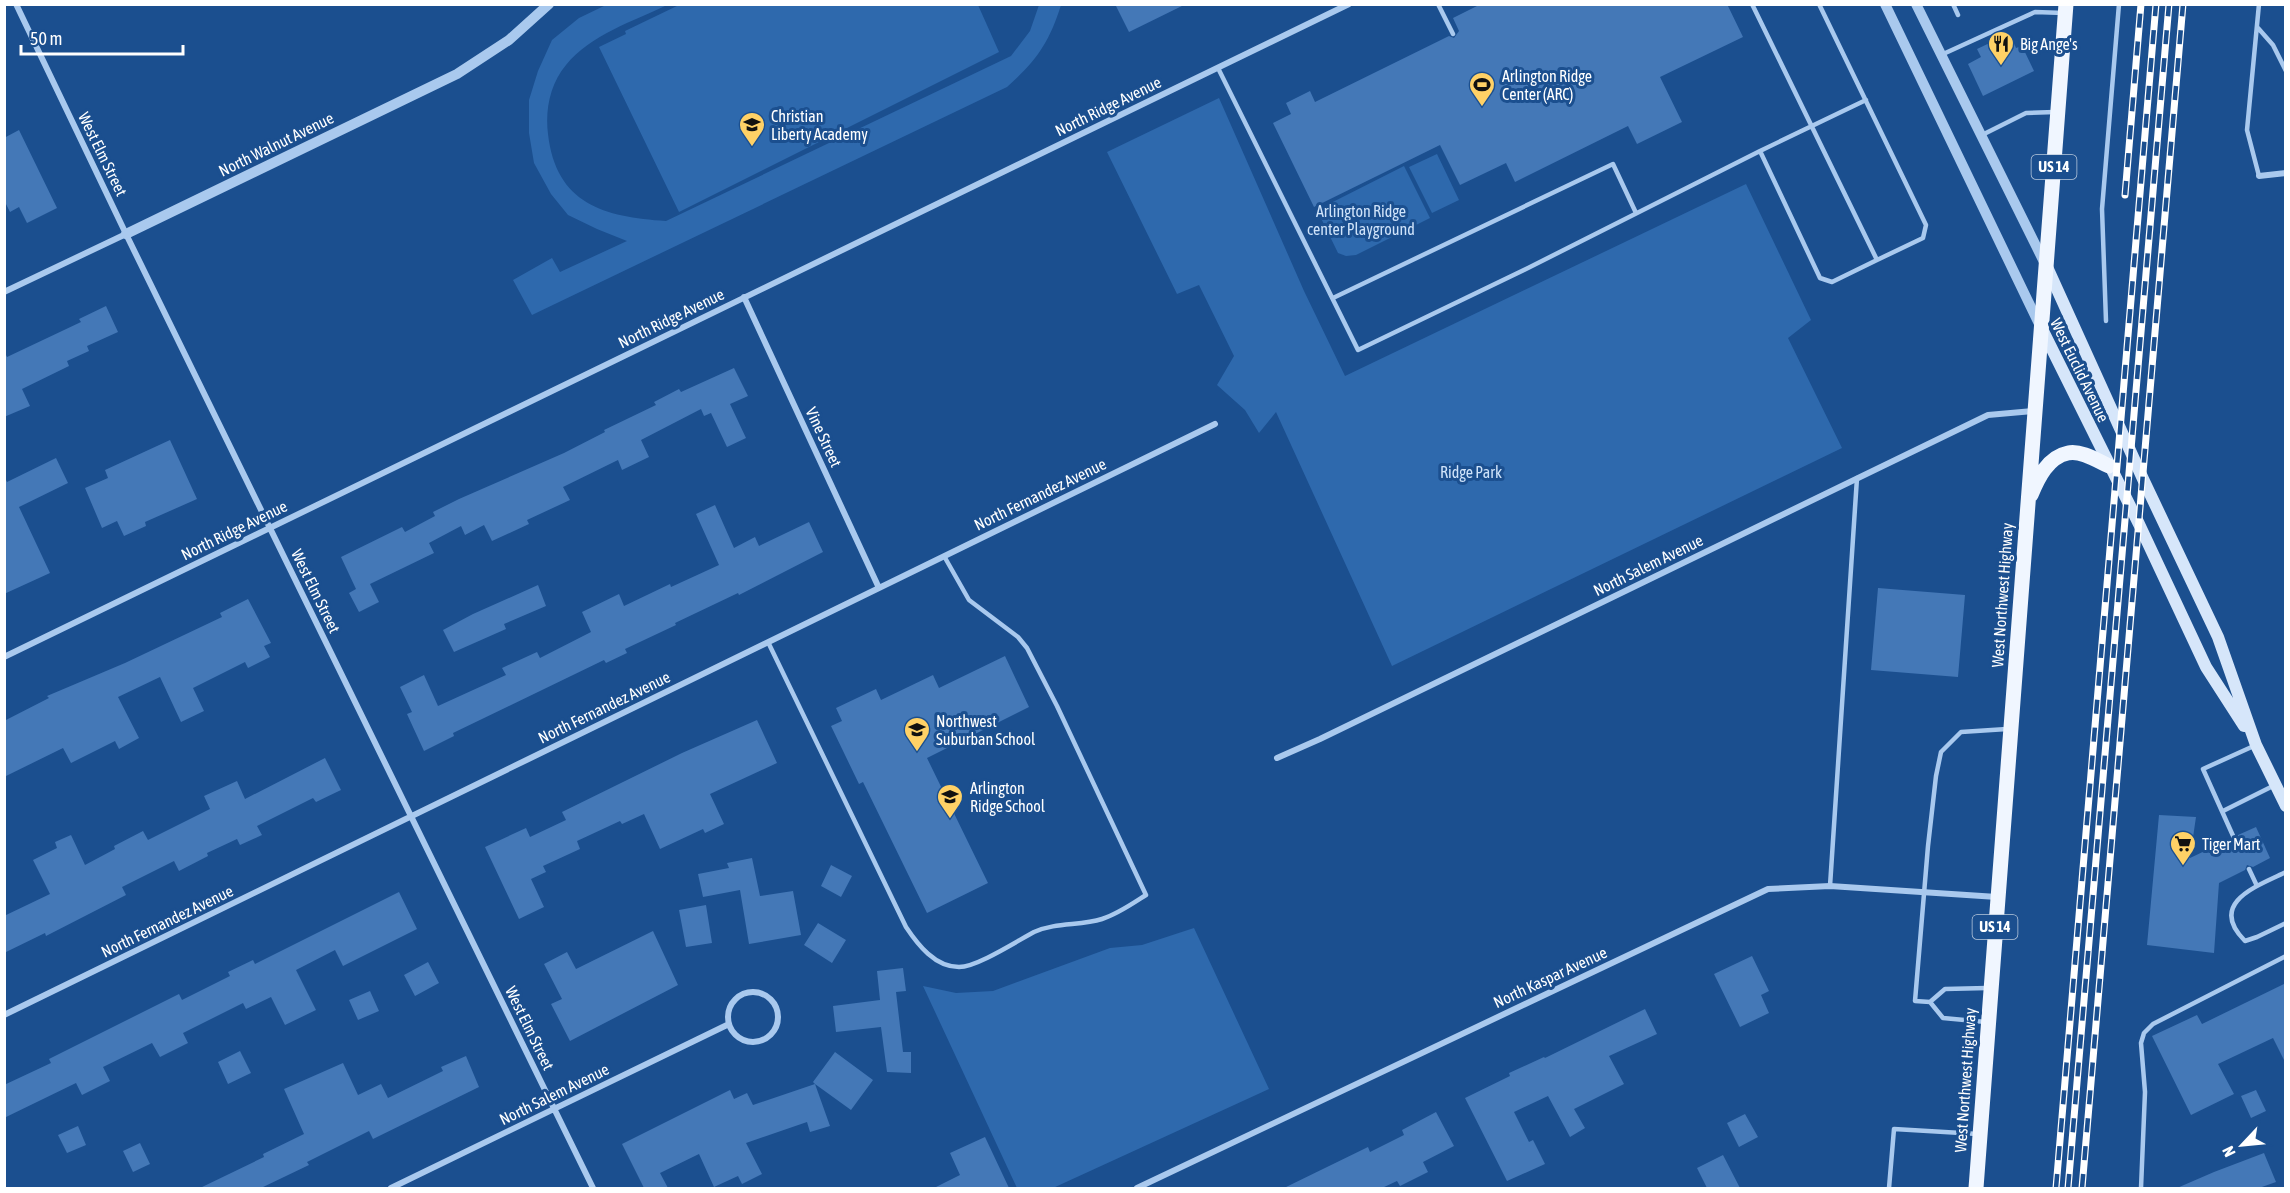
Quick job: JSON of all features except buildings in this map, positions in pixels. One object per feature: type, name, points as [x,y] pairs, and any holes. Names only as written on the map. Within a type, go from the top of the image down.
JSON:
[{"type":"main road","name":"West Northwest Highway","points":[[1976,1188],[2066,9]]},
{"type":"main road","name":"West Euclid Avenue","points":[[2046,266],[2147,489],[2218,637],[2256,745]]},
{"type":"main road","name":"West Euclid Avenue","points":[[2042,329],[2206,667],[2256,745],[2286,806]]},
{"type":"main road","points":[[2027,503],[2042,472],[2055,460],[2068,453],[2081,454],[2109,466]]},
{"type":"street","name":"West Elm Street","points":[[16,4],[126,234],[593,1188]]},
{"type":"street","name":"North Walnut Avenue","points":[[4,292],[457,74],[509,40],[549,4]]},
{"type":"street","name":"North Ridge Avenue","points":[[4,657],[1349,4]]},
{"type":"street","name":"West Euclid Avenue","points":[[1885,4],[2042,329]]},
{"type":"street","name":"West Euclid Avenue","points":[[1916,4],[2046,266]]},
{"type":"street","points":[[2259,176],[2286,173]]},
{"type":"street","name":"Vine Street","points":[[744,297],[879,588]]},
{"type":"street","name":"North Salem Avenue","points":[[1277,758],[1988,415],[2034,410]]},
{"type":"street","name":"North Fernandez Avenue","points":[[4,1016],[1215,424]]},
{"type":"street","name":"North Kaspar Avenue","points":[[1137,1188],[1768,889],[1830,886],[1997,897]]},
{"type":"street","points":[[748,992],[765,995],[776,1007],[778,1015],[774,1031],[762,1041],[745,1041],[738,1038],[729,1024],[728,1016],[734,1000],[748,992]]},
{"type":"street","name":"North Salem Avenue","points":[[391,1188],[729,1024]]},
{"type":"lane","points":[[1438,4],[1453,34]]},
{"type":"lane","points":[[1752,4],[1877,260]]},
{"type":"lane","points":[[1760,151],[1820,278],[1832,282],[1923,238],[1926,225],[1819,4]]},
{"type":"lane","points":[[1953,4],[1958,15]]},
{"type":"lane","points":[[2106,321],[2102,209],[2119,4]]},
{"type":"lane","points":[[2259,4],[2247,130],[2259,176]]},
{"type":"lane","points":[[1941,56],[2035,12],[2066,9]]},
{"type":"lane","points":[[2257,27],[2273,45],[2286,71]]},
{"type":"lane","points":[[1218,68],[1358,350],[1866,100]]},
{"type":"lane","points":[[1981,135],[2026,113],[2058,112]]},
{"type":"lane","points":[[1333,298],[1613,164],[1636,213]]},
{"type":"lane","points":[[1830,886],[1857,478]]},
{"type":"lane","points":[[768,642],[906,927],[920,949],[945,964],[959,967],[972,964],[1056,924],[1100,920],[1118,912],[1146,895],[1057,706],[1022,642],[969,600],[944,556]]},
{"type":"lane","points":[[1990,988],[1945,989],[1930,1002],[1915,1001],[1936,776],[1941,752],[1961,732],[2010,729]]},
{"type":"lane","points":[[2234,838],[2203,768],[2256,745]]},
{"type":"lane","points":[[2223,811],[2276,785]]},
{"type":"lane","points":[[2249,869],[2257,886]]},
{"type":"lane","points":[[2286,872],[2241,895],[2233,904],[2230,915],[2238,934],[2245,941],[2286,923]]},
{"type":"lane","points":[[2141,1188],[2145,1092],[2141,1043],[2144,1033],[2152,1024],[2286,956]]},
{"type":"lane","points":[[1930,1002],[1943,1018],[1987,1022]]},
{"type":"lane","points":[[1889,1188],[1894,1129],[1980,1134]]},
{"type":"green space","points":[[606,5],[667,5],[600,37],[576,54],[566,65],[552,89],[548,107],[548,134],[553,158],[561,177],[587,202],[623,216],[666,221],[1011,56],[1030,31],[1039,5],[1061,5],[1047,41],[1034,59],[1007,87],[532,315],[513,280],[552,258],[560,272],[627,241],[568,215],[551,194],[534,163],[529,133],[529,100],[538,71],[552,40],[579,18]]},
{"type":"green space","points":[[679,5],[978,5],[999,52],[679,212],[599,47],[626,34],[625,31]]},
{"type":"green space","name":"Ridge Park","points":[[1219,98],[1304,291],[1345,376],[1746,184],[1811,320],[1788,338],[1842,448],[1392,666],[1276,412],[1259,433],[1245,410],[1217,385],[1234,356],[1199,285],[1177,294],[1107,152]]},
{"type":"green space","points":[[1437,154],[1459,200],[1432,213],[1409,167]]},
{"type":"green space","name":"Arlington Ridge center Playground","points":[[1404,166],[1430,218],[1356,255],[1346,256],[1338,253],[1317,210]]},
{"type":"green space","points":[[1194,928],[1269,1089],[1053,1188],[1017,1188],[923,986],[956,993],[993,991],[1110,948],[1142,945]]},
{"type":"railway","points":[[2125,195],[2141,4]]},
{"type":"railway","points":[[2056,1188],[2156,4]]},
{"type":"railway","points":[[2068,1188],[2169,4]]},
{"type":"railway","points":[[2082,1188],[2183,4]]},
{"type":"place","name":"Big Ange's","points":[[2001,67]]},
{"type":"place","name":"Arlington Ridge Center (ARC)","points":[[1482,108]]},
{"type":"place","name":"Christian Liberty Academy","points":[[752,148]]},
{"type":"place","name":"Northwest Suburban School","points":[[917,753]]},
{"type":"place","name":"Arlington Ridge School","points":[[950,820]]},
{"type":"place","name":"Tiger Mart","points":[[2183,867]]}]
